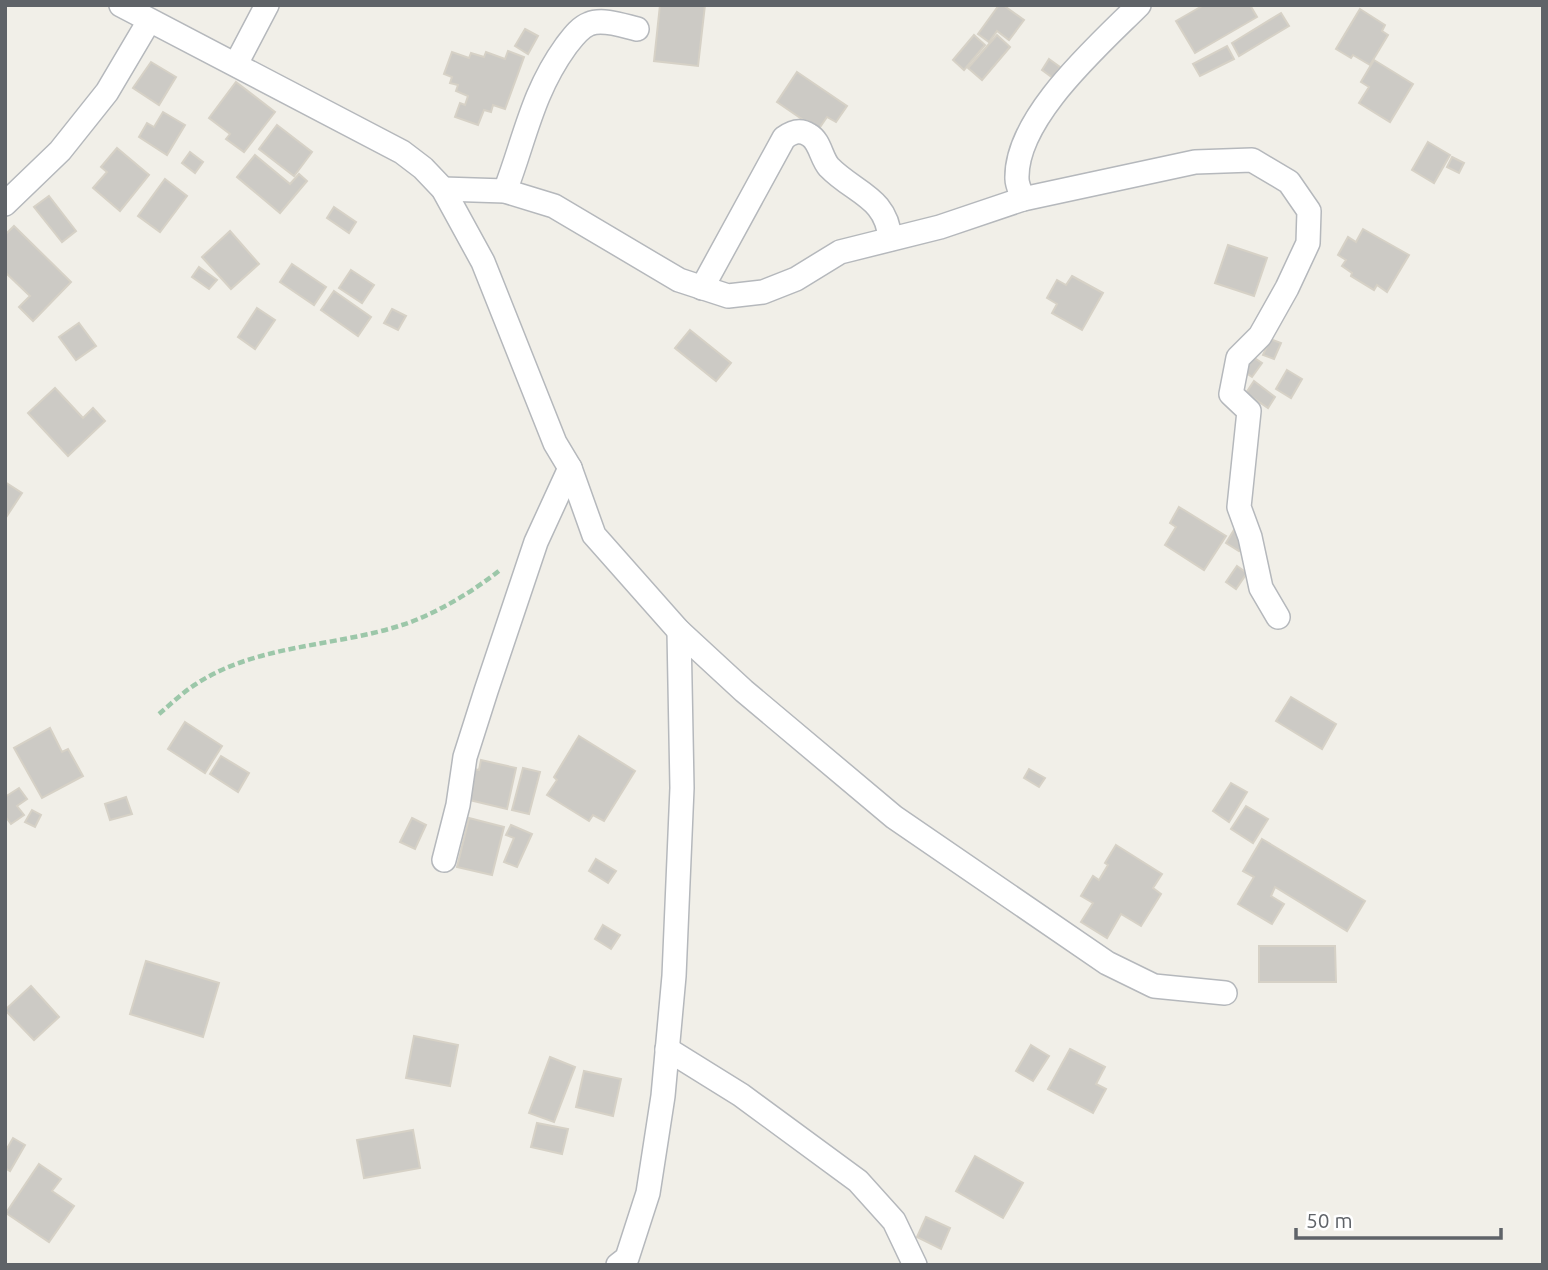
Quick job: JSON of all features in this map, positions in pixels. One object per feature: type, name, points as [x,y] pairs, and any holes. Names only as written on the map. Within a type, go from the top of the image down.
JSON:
[{"type":"street","points":[[121,5],[401,152],[443,189],[483,262],[555,443],[570,468],[594,536],[679,631],[754,699],[894,817],[1107,963],[1154,986],[1225,993]]},
{"type":"street","points":[[236,64],[267,5]]},
{"type":"street","points":[[1023,199],[1017,181],[1019,155],[1028,132],[1045,105],[1139,5]]},
{"type":"street","points":[[5,204],[60,152],[107,92],[149,21]]},
{"type":"street","points":[[505,191],[545,77],[578,31],[592,22],[607,22],[638,29]]},
{"type":"street","points":[[702,288],[785,138],[791,133],[799,131],[813,138],[827,164],[874,201],[883,212],[890,239]]},
{"type":"street","points":[[443,189],[505,191],[554,206],[679,280],[729,296],[763,292],[796,279],[840,252],[940,227],[1023,199],[1195,162],[1252,160],[1289,182],[1309,211],[1308,243],[1260,336],[1238,358],[1231,394],[1249,411],[1238,507],[1250,537],[1261,587],[1278,617]]},
{"type":"street","points":[[444,860],[458,805],[465,757],[486,691],[537,542],[570,468]]},
{"type":"street","points":[[618,1265],[626,1258],[648,1193],[667,1049],[674,976],[682,788],[679,631]]},
{"type":"street","points":[[667,1049],[741,1095],[858,1181],[894,1221],[915,1265]]},
{"type":"path","points":[[159,715],[196,684],[232,666],[268,655],[404,625],[474,591],[505,566]]},
{"type":"building","points":[[660,5],[705,5],[698,66],[654,61]]},
{"type":"building","points":[[999,5],[1024,20],[1009,40],[997,31],[989,42],[978,34]]},
{"type":"building","points":[[1204,5],[1250,5],[1257,17],[1195,53],[1176,21]]},
{"type":"building","points":[[1360,9],[1385,25],[1382,31],[1388,35],[1370,65],[1336,49]]},
{"type":"building","points":[[1281,13],[1289,26],[1239,56],[1232,43]]},
{"type":"building","points":[[525,29],[538,36],[528,54],[515,46]]},
{"type":"building","points":[[974,35],[985,45],[964,70],[953,60]]},
{"type":"building","points":[[997,35],[1010,47],[982,80],[968,68]]},
{"type":"building","points":[[1227,46],[1234,59],[1200,76],[1193,64]]},
{"type":"building","points":[[508,51],[524,57],[505,109],[493,105],[491,112],[484,110],[478,125],[455,117],[460,103],[465,105],[468,96],[456,91],[458,85],[450,83],[452,77],[444,74],[452,52],[469,58],[471,53],[484,57],[486,52],[505,59]]},
{"type":"building","points":[[1049,59],[1060,67],[1053,78],[1042,70]]},
{"type":"building","points":[[1374,60],[1413,84],[1390,122],[1359,103],[1369,87],[1361,82]]},
{"type":"building","points":[[151,62],[176,77],[159,105],[133,88]]},
{"type":"building","points":[[797,72],[847,106],[836,122],[827,117],[818,130],[777,102]]},
{"type":"building","points":[[236,82],[275,112],[244,152],[226,139],[230,134],[209,118]]},
{"type":"building","points":[[163,112],[185,125],[167,155],[139,137],[147,123],[154,127]]},
{"type":"building","points":[[277,125],[312,152],[294,176],[259,149]]},
{"type":"building","points":[[1428,142],[1450,155],[1434,183],[1412,170]]},
{"type":"building","points":[[117,148],[149,175],[120,211],[93,188],[107,172],[101,167]]},
{"type":"building","points":[[190,152],[203,162],[195,173],[182,163]]},
{"type":"building","points":[[255,155],[290,184],[299,174],[307,181],[280,213],[237,177]]},
{"type":"building","points":[[1452,157],[1464,163],[1459,173],[1447,167]]},
{"type":"building","points":[[165,179],[187,196],[160,232],[138,216]]},
{"type":"building","points":[[49,196],[76,231],[62,242],[34,207]]},
{"type":"building","points":[[334,207],[356,222],[349,233],[327,218]]},
{"type":"building","points":[[14,226],[71,282],[33,321],[19,307],[30,296],[5,272],[5,235]]},
{"type":"building","points":[[1363,229],[1409,255],[1387,292],[1377,285],[1374,290],[1351,276],[1352,273],[1342,266],[1346,260],[1338,255],[1348,237],[1356,242]]},
{"type":"building","points":[[230,231],[259,264],[231,289],[202,257]]},
{"type":"building","points":[[1228,245],[1267,258],[1254,296],[1215,283]]},
{"type":"building","points":[[292,264],[326,287],[314,305],[280,282]]},
{"type":"building","points":[[199,267],[217,280],[209,289],[192,277]]},
{"type":"building","points":[[351,270],[374,285],[362,303],[339,288]]},
{"type":"building","points":[[1072,276],[1103,293],[1082,330],[1052,313],[1057,304],[1047,298],[1057,280],[1066,285]]},
{"type":"building","points":[[334,291],[371,317],[358,336],[321,310]]},
{"type":"building","points":[[257,308],[275,320],[255,349],[238,337]]},
{"type":"building","points":[[392,309],[406,316],[398,330],[384,323]]},
{"type":"building","points":[[79,323],[96,346],[76,360],[59,337]]},
{"type":"building","points":[[690,330],[731,363],[716,381],[675,348]]},
{"type":"building","points":[[1270,339],[1281,343],[1274,359],[1263,355]]},
{"type":"building","points":[[1247,353],[1262,363],[1252,377],[1237,367]]},
{"type":"building","points":[[1287,370],[1302,379],[1291,398],[1276,389]]},
{"type":"building","points":[[1254,381],[1275,397],[1268,408],[1246,393]]},
{"type":"building","points":[[55,388],[83,418],[93,408],[105,421],[68,456],[28,413]]},
{"type":"building","points":[[5,482],[22,493],[5,519]]},
{"type":"building","points":[[1179,507],[1226,536],[1204,570],[1165,545],[1176,527],[1170,523]]},
{"type":"building","points":[[1234,530],[1247,538],[1239,551],[1226,543]]},
{"type":"building","points":[[1237,566],[1247,573],[1236,589],[1226,582]]},
{"type":"building","points":[[1291,697],[1336,724],[1322,749],[1276,721]]},
{"type":"building","points":[[185,722],[222,746],[205,773],[168,749]]},
{"type":"building","points":[[50,728],[62,752],[68,749],[83,776],[42,798],[14,748]]},
{"type":"building","points":[[579,736],[635,771],[604,821],[593,815],[589,821],[547,795],[557,780],[554,777]]},
{"type":"building","points":[[221,756],[249,773],[238,792],[210,774]]},
{"type":"building","points":[[481,760],[516,768],[507,809],[461,798],[468,768],[479,770]]},
{"type":"building","points":[[523,768],[540,772],[529,814],[512,810]]},
{"type":"building","points":[[1029,769],[1045,778],[1039,787],[1024,778]]},
{"type":"building","points":[[1231,783],[1247,792],[1229,822],[1213,811]]},
{"type":"building","points":[[19,788],[27,799],[17,806],[24,815],[11,824],[5,816],[5,797]]},
{"type":"building","points":[[126,797],[132,814],[110,820],[105,804]]},
{"type":"building","points":[[1246,806],[1268,819],[1253,843],[1231,829]]},
{"type":"building","points":[[32,810],[41,815],[35,827],[25,822]]},
{"type":"building","points":[[412,818],[426,825],[415,849],[400,842]]},
{"type":"building","points":[[469,818],[504,827],[492,875],[457,867]]},
{"type":"building","points":[[511,825],[532,834],[517,867],[504,862],[514,838],[506,835]]},
{"type":"building","points":[[1262,839],[1365,901],[1347,931],[1275,887],[1271,896],[1284,904],[1272,924],[1238,904],[1254,877],[1243,871]]},
{"type":"building","points":[[1116,845],[1162,874],[1153,888],[1161,894],[1141,926],[1121,914],[1107,938],[1081,922],[1093,903],[1081,896],[1093,876],[1099,880]]},
{"type":"building","points":[[596,859],[616,871],[608,883],[589,871]]},
{"type":"building","points":[[603,925],[620,935],[611,949],[595,939]]},
{"type":"building","points":[[1259,946],[1335,946],[1336,982],[1259,982]]},
{"type":"building","points":[[146,961],[219,983],[203,1037],[130,1014]]},
{"type":"building","points":[[31,986],[59,1017],[34,1040],[5,1010]]},
{"type":"building","points":[[414,1036],[458,1045],[450,1086],[406,1078]]},
{"type":"building","points":[[1031,1045],[1049,1056],[1033,1081],[1016,1071]]},
{"type":"building","points":[[1070,1049],[1105,1067],[1096,1084],[1106,1089],[1093,1113],[1048,1089]]},
{"type":"building","points":[[550,1057],[575,1067],[554,1122],[529,1113]]},
{"type":"building","points":[[584,1071],[621,1079],[613,1116],[576,1107]]},
{"type":"building","points":[[537,1123],[568,1129],[562,1154],[531,1147]]},
{"type":"building","points":[[413,1130],[420,1168],[364,1178],[357,1140]]},
{"type":"building","points":[[13,1138],[25,1145],[10,1171],[5,1168],[5,1152]]},
{"type":"building","points":[[975,1156],[1023,1183],[1003,1218],[956,1191]]},
{"type":"building","points":[[39,1164],[61,1179],[52,1191],[74,1206],[49,1242],[6,1213]]},
{"type":"building","points":[[926,1217],[950,1228],[941,1249],[917,1237]]}]
